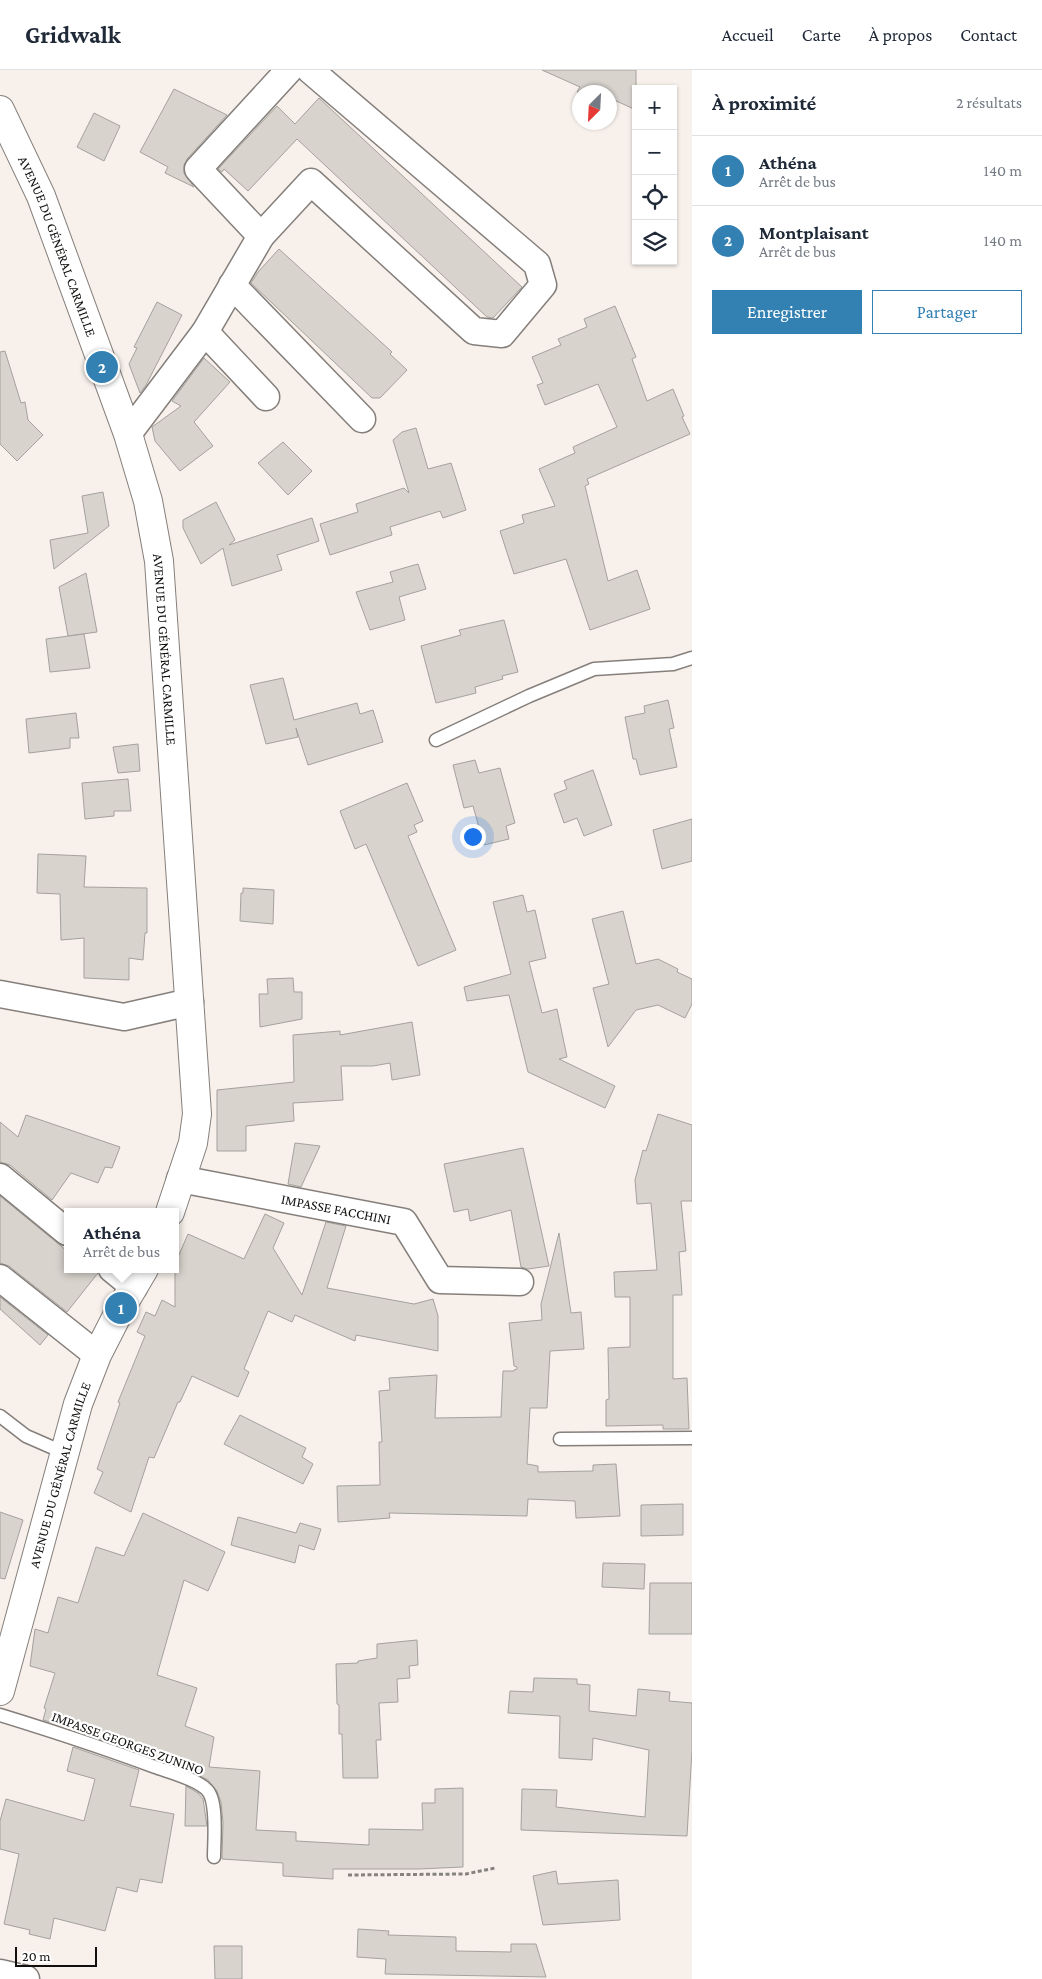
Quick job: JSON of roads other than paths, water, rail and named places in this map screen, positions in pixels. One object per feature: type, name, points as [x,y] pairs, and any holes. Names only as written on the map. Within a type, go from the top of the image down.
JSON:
[{"type":"street","points":[[262,236],[198,169],[289,70]]},
{"type":"street","points":[[128,434],[205,332],[262,236],[311,182],[474,331],[502,334],[543,285],[538,264],[310,70]]},
{"type":"street","name":"AVENUE DU GÉNÉRAL CARMILLE","points":[[0,110],[8,145],[41,196],[128,434],[148,501],[159,561],[197,1114],[192,1143],[171,1208]]},
{"type":"street","points":[[232,285],[362,419]]},
{"type":"street","points":[[205,332],[266,397]]},
{"type":"street","points":[[0,994],[124,1017],[190,1002]]},
{"type":"street","points":[[0,1177],[64,1230]]},
{"type":"street","name":"IMPASSE FACCHINI","points":[[180,1179],[404,1222],[440,1280],[520,1282]]},
{"type":"street","points":[[124,1273],[139,1278]]},
{"type":"street","points":[[0,1278],[98,1355]]},
{"type":"street","name":"AVENUE DU GÉNÉRAL CARMILLE","points":[[0,1690],[78,1404],[98,1355],[139,1278]]},
{"type":"street","points":[[0,1973],[26,1979]]},
{"type":"lane","points":[[436,740],[529,696],[594,669],[673,664],[692,658]]},
{"type":"lane","points":[[0,1416],[26,1436],[65,1453]]},
{"type":"lane","points":[[560,1439],[692,1438]]},
{"type":"lane","name":"IMPASSE GEORGES ZUNINO","points":[[0,1715],[81,1740],[202,1786],[208,1791],[213,1802],[214,1857]]},
{"type":"place","name":"Montplaisant","points":[[102,367]]},
{"type":"place","name":"Athéna","points":[[121,1308]]}]
